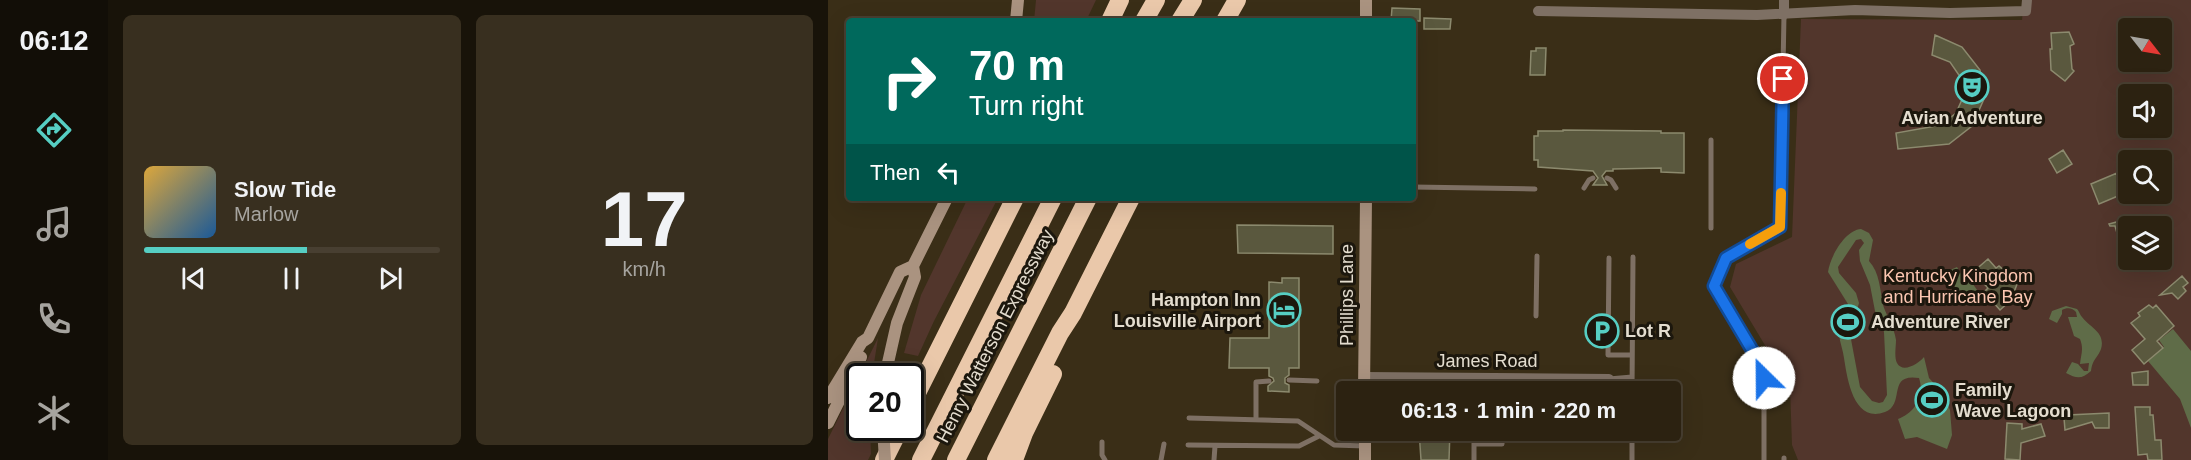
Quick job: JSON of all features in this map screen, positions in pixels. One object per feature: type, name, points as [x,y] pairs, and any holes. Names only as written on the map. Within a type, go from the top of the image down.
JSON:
[{"type":"highway","points":[[1097,18],[1106,0]]},
{"type":"highway","points":[[1111,18],[1120,0]]},
{"type":"highway","points":[[1146,18],[1156,0]]},
{"type":"highway","points":[[1182,18],[1193,0]]},
{"type":"highway","points":[[1227,18],[1237,0]]},
{"type":"highway","points":[[924,379],[1013,201]]},
{"type":"highway","name":"Henry Watterson Expressway","points":[[921,460],[1051,201]]},
{"type":"highway","name":"Henry Watterson Expressway","points":[[956,460],[1086,201]]},
{"type":"highway","points":[[996,460],[1129,201]]},
{"type":"highway","points":[[1014,460],[1024,433],[1070,339],[1073,313]]},
{"type":"highway","points":[[884,460],[894,441]]},
{"type":"main road","points":[[1016,18],[1018,0]]},
{"type":"main road","points":[[1366,0],[1366,18]]},
{"type":"main road","points":[[888,363],[897,324],[915,277],[913,266],[946,201]]},
{"type":"main road","name":"Phillips Lane","points":[[1364,381],[1366,201]]},
{"type":"main road","points":[[828,423],[900,272],[913,266]]},
{"type":"main road","points":[[828,398],[862,342],[868,338]]},
{"type":"main road","points":[[883,441],[884,460]]},
{"type":"main road","points":[[1365,441],[1365,460]]},
{"type":"street","points":[[1604,0],[1604,12]]},
{"type":"street","points":[[1784,0],[1784,15]]},
{"type":"street","points":[[1950,0],[1950,13]]},
{"type":"street","points":[[1538,10],[1784,15],[1855,10],[1950,13],[2027,5]]},
{"type":"street","name":"James Road","points":[[1364,377],[1609,379]]},
{"type":"lane","points":[[1764,460],[1764,370],[1714,286],[1726,258],[1780,227],[1784,15]]},
{"type":"lane","points":[[1711,228],[1712,140]]},
{"type":"lane","points":[[1584,188],[1593,178]]},
{"type":"lane","points":[[1606,178],[1611,180],[1616,188]]},
{"type":"lane","points":[[1416,187],[1535,189]]},
{"type":"lane","points":[[1536,316],[1537,256]]},
{"type":"lane","points":[[1632,381],[1634,257]]},
{"type":"lane","points":[[1609,258],[1608,355],[1632,355]]},
{"type":"lane","points":[[1609,379],[1632,377]]},
{"type":"lane","points":[[1289,380],[1317,381]]},
{"type":"lane","points":[[1256,420],[1256,382],[1269,381]]},
{"type":"lane","points":[[1189,418],[1298,422],[1334,446],[1365,446]]},
{"type":"lane","points":[[1188,445],[1299,446],[1319,436]]},
{"type":"lane","points":[[1474,460],[1474,444],[1502,444],[1502,441]]},
{"type":"lane","points":[[1632,441],[1632,460]]},
{"type":"lane","points":[[1102,442],[1102,455],[1105,460]]},
{"type":"lane","points":[[1161,460],[1164,444]]},
{"type":"lane","points":[[1214,460],[1215,446]]},
{"type":"green space","points":[[1036,0],[1096,0],[1087,18],[1034,18]]},
{"type":"green space","name":"Kentucky Kingdom and Hurricane Bay","points":[[2024,0],[2191,0],[2191,460],[1798,460],[1792,445],[1790,387],[1730,287],[1736,264],[1792,237],[1801,19],[2022,20]]},
{"type":"green space","points":[[967,201],[996,201],[918,356],[904,353],[921,295]]},
{"type":"green space","points":[[878,338],[874,363],[866,363]]},
{"type":"green space","points":[[846,403],[846,441],[870,441],[871,454],[868,460],[828,460],[828,439]]},
{"type":"shaded area","points":[[1861,229],[1869,233],[1873,240],[1869,261],[1877,276],[1883,305],[1895,335],[1897,363],[1907,368],[1924,357],[1929,378],[1941,391],[1950,410],[1952,435],[1947,449],[1917,437],[1905,439],[1898,419],[1909,413],[1917,403],[1921,391],[1919,378],[1909,378],[1899,384],[1895,403],[1885,412],[1874,414],[1866,411],[1854,397],[1847,376],[1839,335],[1848,304],[1828,272],[1839,245],[1855,231]],"holes":[[[1861,239],[1864,243],[1859,250],[1860,261],[1870,285],[1875,311],[1884,332],[1887,395],[1883,402],[1879,403],[1872,401],[1860,387],[1850,334],[1859,303],[1856,293],[1839,273],[1838,267],[1856,240]]]},
{"type":"shaded area","points":[[1957,267],[1961,274],[1965,273],[1980,294],[1960,304],[1948,271]]},
{"type":"shaded area","points":[[2066,306],[2077,309],[2101,338],[2101,349],[2091,371],[2082,377],[2066,373],[2072,362],[2078,364],[2084,371],[2088,371],[2089,363],[2080,364],[2082,352],[2080,339],[2074,336],[2068,317],[2077,317],[2076,312],[2066,308],[2062,310],[2057,323],[2049,319],[2052,311]]},
{"type":"shaded area","points":[[2173,329],[2191,351],[2191,428],[2180,399],[2148,361],[2164,347],[2159,340]]},
{"type":"building","points":[[1392,8],[1420,9],[1420,21],[1416,21],[1416,18],[1391,18]]},
{"type":"building","points":[[1424,18],[1451,19],[1450,29],[1424,29]]},
{"type":"building","points":[[2069,32],[2074,44],[2070,46],[2074,71],[2065,81],[2051,70],[2051,33]]},
{"type":"building","name":"Avian Adventure","points":[[1935,35],[1962,47],[1980,70],[1984,99],[1972,126],[1949,144],[1898,149],[1896,133],[1941,125],[1956,113],[1964,95],[1961,78],[1950,62],[1932,55]]},
{"type":"building","points":[[1536,48],[1546,48],[1545,75],[1530,75],[1531,51],[1536,51]]},
{"type":"building","points":[[1538,131],[1684,133],[1684,173],[1661,172],[1661,168],[1613,169],[1613,171],[1606,171],[1602,176],[1607,185],[1593,185],[1598,178],[1593,171],[1538,167],[1538,160],[1534,160],[1534,136],[1538,136]]},
{"type":"building","points":[[2063,150],[2072,164],[2057,173],[2049,159]]},
{"type":"building","points":[[2117,173],[2118,196],[2099,204],[2091,184]]},
{"type":"building","points":[[2118,222],[2118,233],[2115,226],[2109,224]]},
{"type":"building","points":[[1237,225],[1333,226],[1333,254],[1238,253]]},
{"type":"building","points":[[1988,259],[1996,268],[1999,266],[2011,276],[2019,279],[2011,300],[2000,310],[1984,292],[1988,288],[1973,272]]},
{"type":"building","points":[[2182,276],[2188,283],[2183,287],[2186,291],[2178,299],[2172,293],[2160,295]]},
{"type":"building","name":"Hampton Inn Louisville Airport","points":[[1282,278],[1299,278],[1299,368],[1289,368],[1289,375],[1285,378],[1285,383],[1289,385],[1289,392],[1268,391],[1268,386],[1274,381],[1269,376],[1269,368],[1229,368],[1230,338],[1269,338],[1269,282],[1282,283]]},
{"type":"building","points":[[2149,305],[2153,308],[2156,305],[2174,326],[2157,341],[2163,348],[2144,364],[2132,350],[2145,339],[2131,323],[2140,316],[2138,313]]},
{"type":"building","points":[[2148,371],[2148,385],[2133,385],[2132,373]]},
{"type":"building","points":[[2135,407],[2150,407],[2155,440],[2161,440],[2162,460],[2148,460],[2147,454],[2138,455]]},
{"type":"building","points":[[2109,413],[2109,428],[2095,428],[2092,422],[2065,430],[2064,418],[2068,418],[2068,415]]},
{"type":"building","points":[[2007,423],[2022,424],[2022,429],[2041,424],[2045,436],[2021,443],[2020,460],[2005,459]]},
{"type":"building","points":[[1420,441],[1450,441],[1449,460],[1421,460]]},
{"type":"slow traffic","points":[[1750,244],[1780,227],[1781,193]]},
{"type":"place","name":"Avian Adventure","points":[[1972,87]]},
{"type":"place","name":"Hampton Inn Louisville Airport","points":[[1284,310]]},
{"type":"place","name":"Adventure River","points":[[1848,322]]},
{"type":"place","name":"Lot R","points":[[1602,331]]},
{"type":"place","name":"Family Wave Lagoon","points":[[1932,400]]},
{"type":"route","points":[[1764,378],[1764,370],[1714,286],[1726,258],[1780,227],[1783,79]]}]
